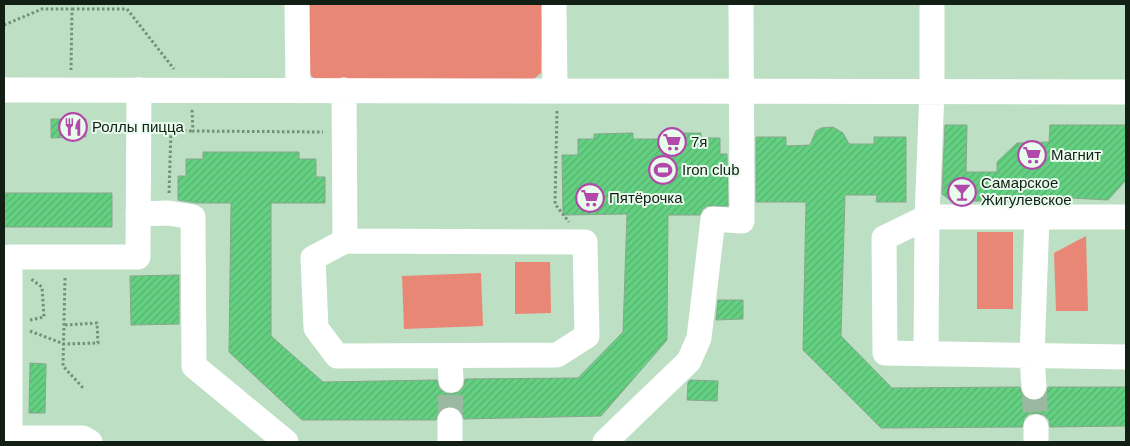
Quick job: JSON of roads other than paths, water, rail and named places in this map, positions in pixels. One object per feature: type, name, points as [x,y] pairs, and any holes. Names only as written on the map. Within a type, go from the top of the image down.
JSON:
[{"type":"lane","points":[[297,4],[298,90]]},
{"type":"lane","points":[[554,4],[556,90]]},
{"type":"lane","points":[[605,442],[689,361],[699,338],[712,219],[742,221],[741,4]]},
{"type":"lane","points":[[926,354],[926,217],[932,91],[932,4]]},
{"type":"lane","points":[[4,90],[1126,92]]},
{"type":"lane","points":[[90,442],[83,438],[7,438],[10,257],[138,257],[138,90]]},
{"type":"lane","points":[[344,90],[345,240]]},
{"type":"lane","points":[[138,214],[168,213],[193,217],[194,366],[286,442]]},
{"type":"lane","points":[[1034,387],[1032,357],[1037,216]]},
{"type":"lane","points":[[1126,217],[926,217],[884,238],[885,353],[1032,357],[1126,357]]},
{"type":"lane","points":[[345,240],[585,242],[587,336],[556,355],[450,368],[337,356],[316,328],[313,258],[345,240]]},
{"type":"tunnel","points":[[450,420],[451,380]]},
{"type":"tunnel","points":[[1034,387],[1036,427]]},
{"type":"place","name":"Роллы пицца","points":[[73,127]]},
{"type":"place","name":"7я","points":[[672,142]]},
{"type":"place","name":"Магнит","points":[[1032,155]]},
{"type":"place","name":"Iron club","points":[[663,170]]},
{"type":"place","name":"Самарское Жигулевское","points":[[962,192]]},
{"type":"place","name":"Пятёрочка","points":[[590,198]]}]
